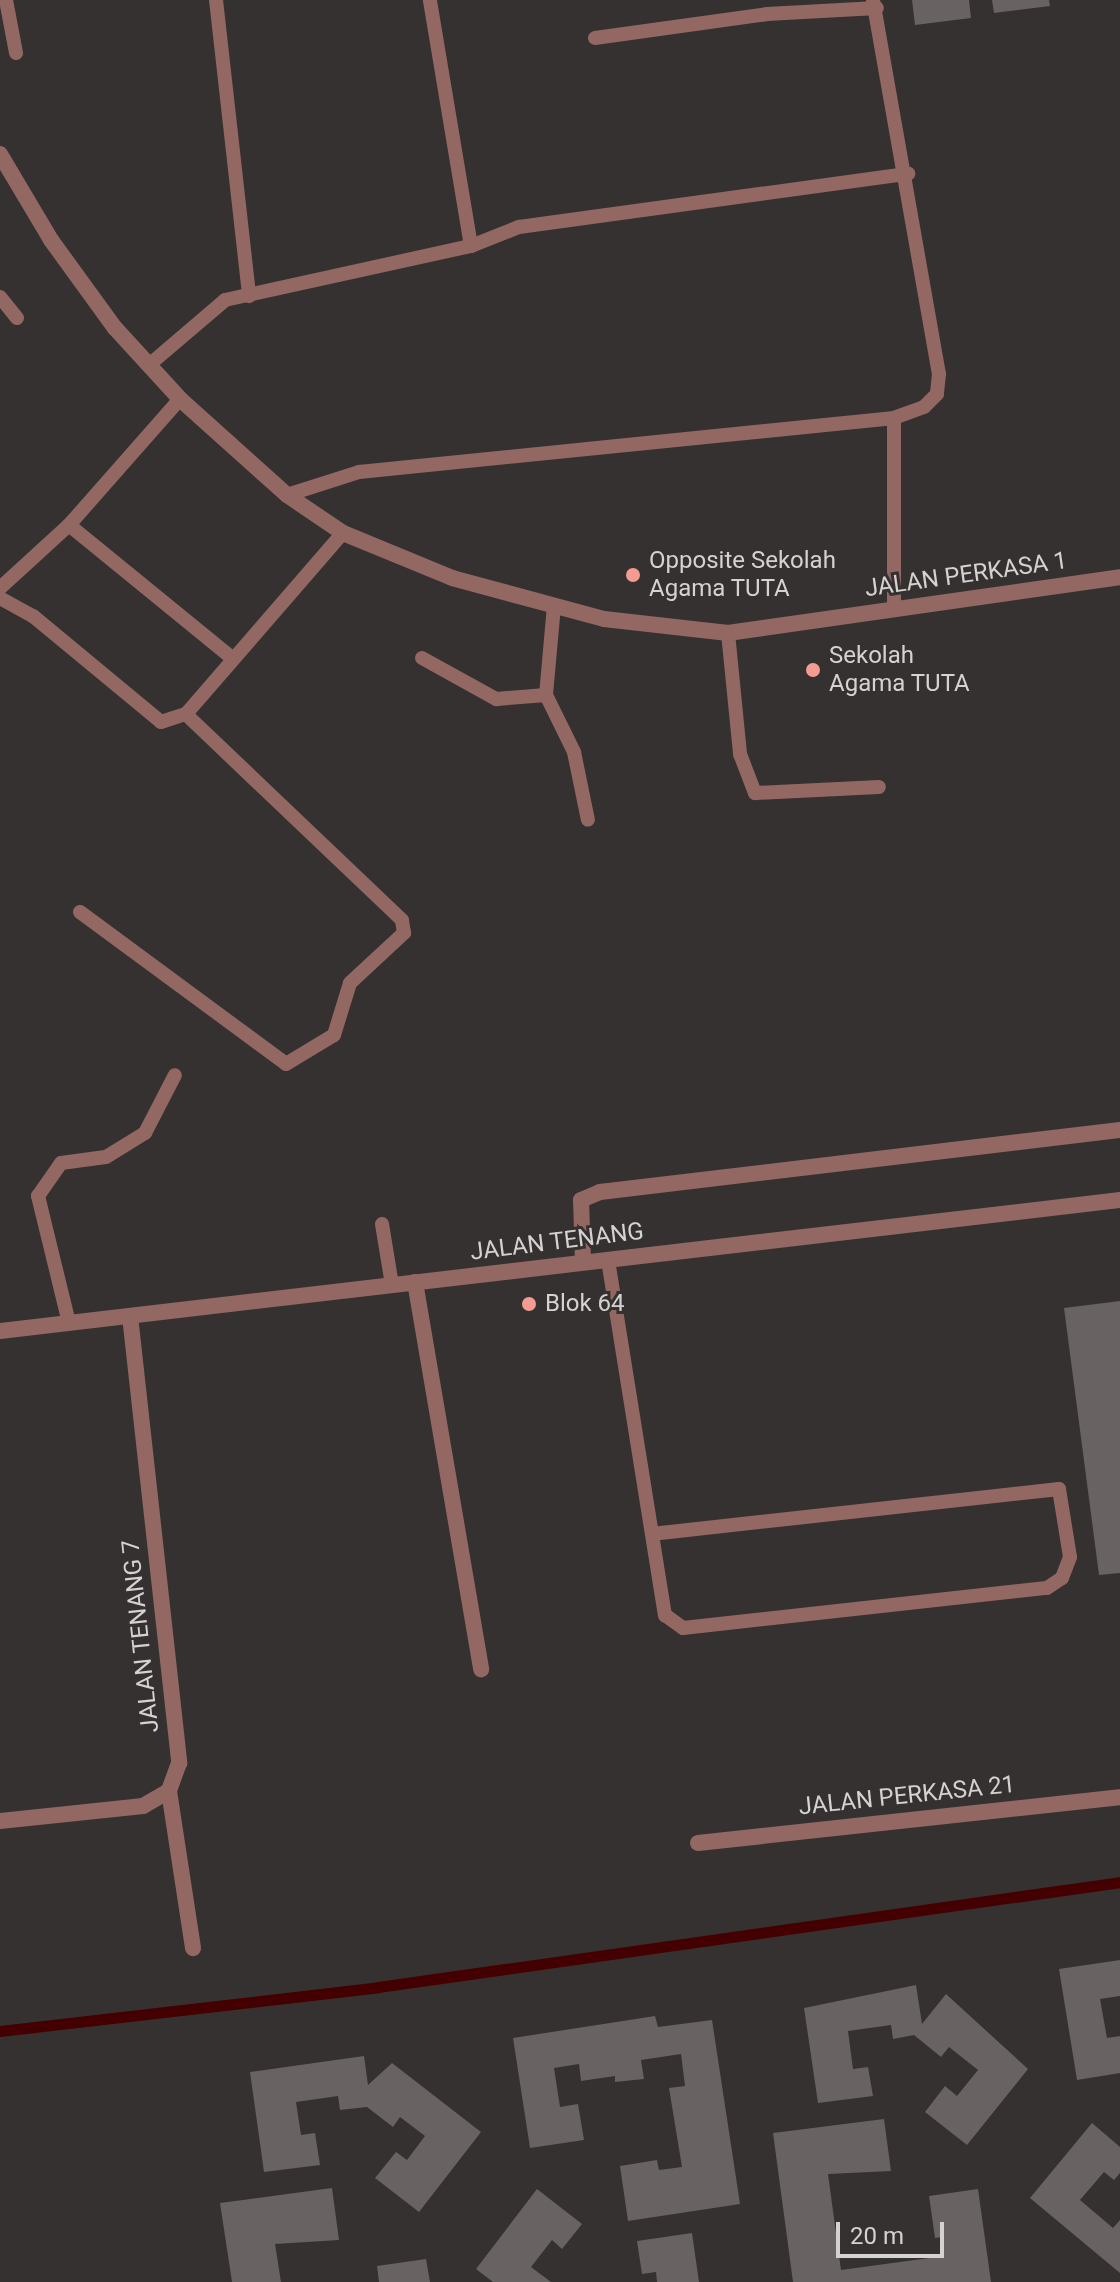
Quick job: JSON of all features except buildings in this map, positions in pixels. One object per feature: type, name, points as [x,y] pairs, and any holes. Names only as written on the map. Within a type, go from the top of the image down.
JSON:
[{"type":"street","name":"JALAN PERKASA 1","points":[[0,154],[51,240],[115,328],[180,399],[287,495],[343,533],[452,578],[604,619],[728,633],[1120,577]]},
{"type":"street","points":[[583,1262],[581,1200],[600,1192],[1120,1130]]},
{"type":"street","name":"JALAN TENANG","points":[[0,1331],[1120,1200]]},
{"type":"street","points":[[415,1282],[481,1669]]},
{"type":"street","name":"JALAN TENANG 7","points":[[130,1316],[179,1763],[169,1791],[193,1948]]},
{"type":"street","points":[[0,1821],[143,1806],[169,1791]]},
{"type":"street","name":"JALAN PERKASA 21","points":[[698,1843],[1120,1797]]},
{"type":"lane","points":[[6,0],[16,53]]},
{"type":"lane","points":[[216,0],[249,296]]},
{"type":"lane","points":[[430,0],[471,246]]},
{"type":"lane","points":[[287,495],[359,472],[894,418],[924,407],[937,394],[939,374],[908,174],[875,4],[766,7],[595,38]]},
{"type":"lane","points":[[149,365],[225,300],[471,246],[519,227],[908,174]]},
{"type":"lane","points":[[0,297],[17,318]]},
{"type":"lane","points":[[0,588],[69,525],[180,399]]},
{"type":"lane","points":[[894,418],[894,610]]},
{"type":"lane","points":[[69,525],[232,658]]},
{"type":"lane","points":[[0,598],[33,616],[161,722],[186,714],[343,533]]},
{"type":"lane","points":[[554,605],[546,695],[574,752],[588,820]]},
{"type":"lane","points":[[728,633],[740,754],[755,793],[879,787]]},
{"type":"lane","points":[[422,658],[496,699],[546,695]]},
{"type":"lane","points":[[80,912],[286,1064],[334,1035],[350,983],[404,933],[402,920],[186,714]]},
{"type":"lane","points":[[69,1323],[38,1196],[61,1163],[106,1157],[145,1133],[175,1075]]},
{"type":"lane","points":[[382,1224],[392,1285]]},
{"type":"lane","points":[[608,1260],[665,1615],[683,1628],[1047,1588],[1062,1578],[1070,1557],[1059,1489],[653,1534]]},
{"type":"waterway","points":[[0,2031],[378,1987],[1120,1882]]},
{"type":"place","name":"Opposite Sekolah Agama TUTA","points":[[633,575]]},
{"type":"place","name":"Sekolah Agama TUTA","points":[[813,670]]},
{"type":"place","name":"Blok 64","points":[[529,1304]]}]
